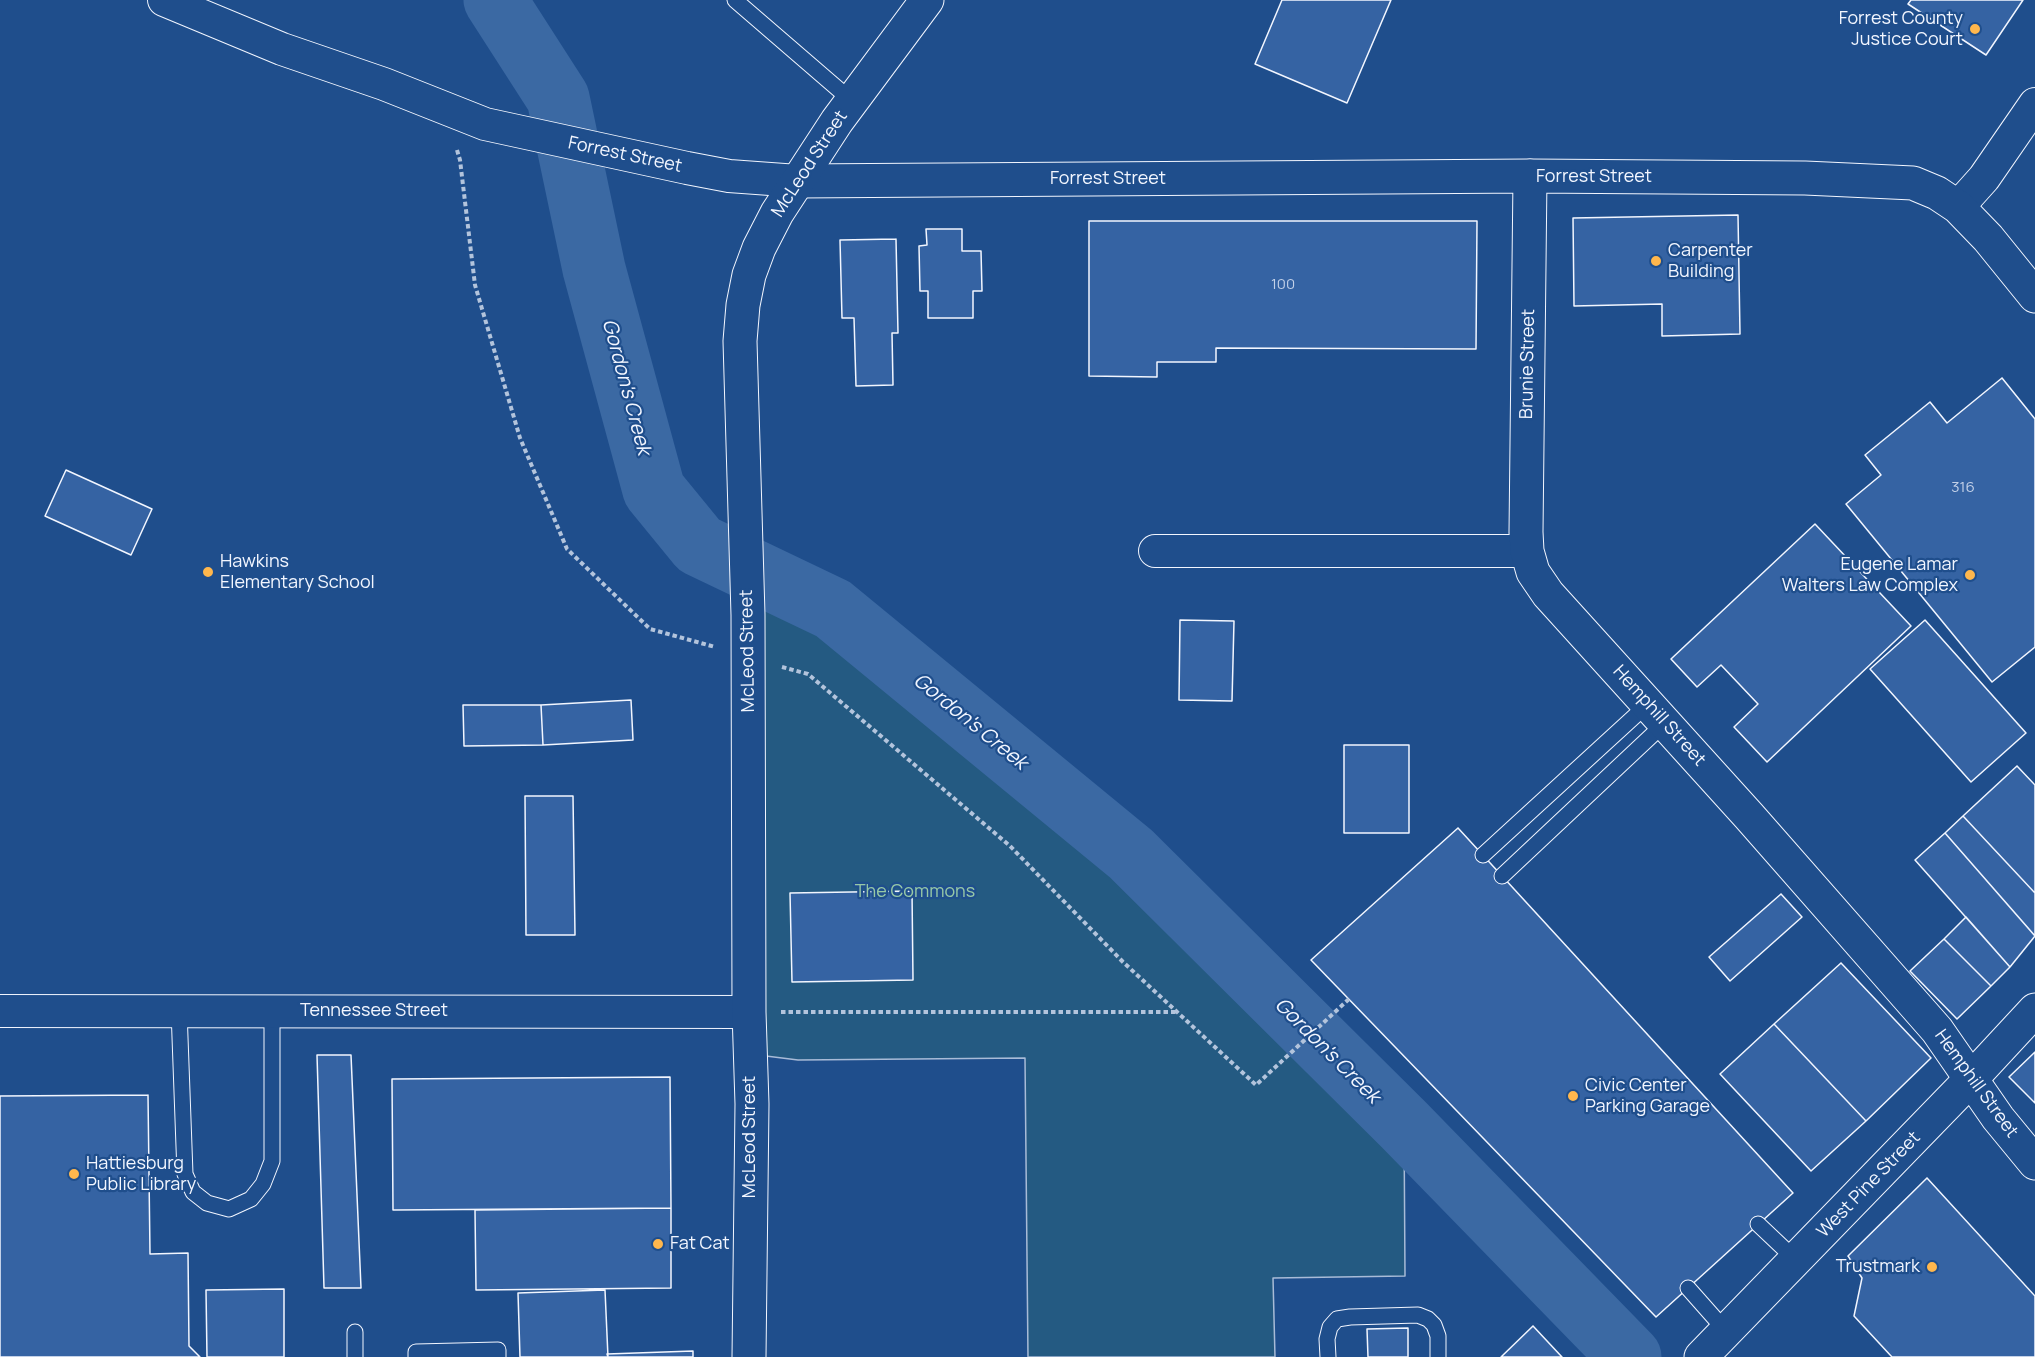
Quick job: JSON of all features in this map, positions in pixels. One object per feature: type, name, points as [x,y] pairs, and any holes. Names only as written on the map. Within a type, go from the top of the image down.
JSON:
[{"type":"street","name":"Forrest Street","points":[[164,0],[282,49],[384,84],[485,124],[729,176],[798,181],[1530,176],[1805,178],[1913,183],[1937,193],[1958,207],[1988,238],[2035,296]]},
{"type":"street","name":"McLeod Street","points":[[749,1357],[752,1104],[763,1012],[744,509],[740,341],[743,305],[749,275],[777,213],[852,101],[927,0]]},
{"type":"street","points":[[1958,207],[1984,178],[2035,104]]},
{"type":"street","name":"Brunie Street","points":[[1527,551],[1530,176]]},
{"type":"street","points":[[1155,551],[1527,551]]},
{"type":"street","name":"Hemphill Street","points":[[1527,551],[1533,572],[1548,594],[1937,1030],[1998,1118],[2035,1163]]},
{"type":"street","name":"West Pine Street","points":[[1701,1356],[1971,1080],[2035,1010]]},
{"type":"street","name":"Tennessee Street","points":[[0,1011],[763,1012]]},
{"type":"lane","points":[[735,0],[852,101]]},
{"type":"lane","points":[[1483,855],[1657,714]]},
{"type":"lane","points":[[1502,876],[1657,714]]},
{"type":"lane","points":[[179,1010],[185,1174],[193,1192],[207,1203],[229,1209],[251,1199],[263,1184],[272,1161],[272,1011]]},
{"type":"lane","points":[[1758,1224],[1796,1260]]},
{"type":"lane","points":[[1688,1288],[1726,1330]]},
{"type":"lane","points":[[1328,1357],[1327,1339],[1330,1327],[1337,1320],[1350,1317],[1418,1315],[1428,1319],[1434,1325],[1438,1357]]},
{"type":"lane","points":[[355,1332],[355,1357]]},
{"type":"lane","points":[[416,1357],[416,1352],[498,1350],[498,1357]]},
{"type":"path","points":[[1256,1085],[1349,999]]},
{"type":"path","points":[[763,1012],[1178,1012]]},
{"type":"green space","name":"The Commons","points":[[741,565],[833,609],[1131,854],[1404,1125],[1405,1276],[1273,1278],[1275,1357],[1028,1357],[1025,1058],[798,1060],[750,1054]]},
{"type":"building","points":[[1282,0],[1391,0],[1347,103],[1255,64]]},
{"type":"building","name":"Forrest County Justice Court","points":[[1911,0],[2023,0],[1986,55],[1908,4]]},
{"type":"building","name":"Carpenter Building","points":[[1738,215],[1740,334],[1662,336],[1662,304],[1574,306],[1573,218]]},
{"type":"building","points":[[1089,221],[1477,221],[1476,349],[1216,348],[1216,362],[1157,362],[1157,377],[1089,376]]},
{"type":"building","points":[[926,229],[962,229],[962,251],[981,251],[982,291],[973,291],[973,318],[928,318],[928,291],[920,291],[919,246],[927,245]]},
{"type":"building","points":[[896,239],[898,333],[892,333],[893,385],[856,386],[854,318],[842,318],[840,240]]},
{"type":"building","name":"Eugene Lamar Walters Law Complex","points":[[2002,378],[2035,419],[2035,647],[1992,682],[1846,504],[1881,475],[1865,455],[1930,402],[1947,423]]},
{"type":"building","points":[[66,470],[152,509],[131,555],[45,516]]},
{"type":"building","points":[[1815,524],[1911,626],[1767,762],[1734,727],[1758,704],[1721,665],[1697,687],[1671,659]]},
{"type":"building","points":[[1180,620],[1234,621],[1232,701],[1179,700]]},
{"type":"building","points":[[1925,620],[2026,733],[1971,782],[1870,669]]},
{"type":"building","points":[[631,700],[633,740],[543,745],[541,705]]},
{"type":"building","points":[[463,705],[541,705],[543,745],[464,746]]},
{"type":"building","points":[[1344,745],[1409,745],[1409,833],[1344,833]]},
{"type":"building","points":[[2017,766],[2035,785],[2035,893],[1963,816]]},
{"type":"building","points":[[525,796],[573,796],[575,935],[526,935]]},
{"type":"building","points":[[1963,816],[2035,893],[2035,936],[1945,833]]},
{"type":"building","name":"Civic Center Parking Garage","points":[[1458,828],[1793,1193],[1656,1317],[1311,960]]},
{"type":"building","points":[[1945,833],[2035,936],[2010,967],[1915,860]]},
{"type":"building","points":[[912,891],[913,980],[792,982],[790,893]]},
{"type":"building","points":[[1781,894],[1802,917],[1730,981],[1709,957]]},
{"type":"building","points":[[1966,917],[2010,967],[1991,986],[1944,939]]},
{"type":"building","points":[[1944,939],[1991,986],[1957,1019],[1910,971]]},
{"type":"building","points":[[1841,963],[1931,1058],[1866,1121],[1774,1024]]},
{"type":"building","points":[[1774,1024],[1866,1121],[1811,1171],[1720,1074]]},
{"type":"building","points":[[2035,1052],[2035,1103],[2009,1077]]},
{"type":"building","points":[[317,1055],[351,1055],[361,1288],[324,1288]]},
{"type":"building","points":[[670,1077],[671,1208],[393,1210],[392,1079]]},
{"type":"building","name":"Hattiesburg Public Library","points":[[148,1095],[150,1254],[188,1253],[189,1346],[200,1357],[0,1357],[0,1096]]},
{"type":"building","name":"Trustmark","points":[[1927,1178],[2035,1296],[2035,1357],[1892,1357],[1854,1316],[1862,1278],[1848,1256]]},
{"type":"building","points":[[671,1208],[671,1288],[476,1290],[475,1210]]},
{"type":"building","points":[[284,1289],[284,1357],[207,1357],[206,1290]]},
{"type":"building","points":[[605,1290],[608,1357],[520,1357],[518,1293]]},
{"type":"building","points":[[1533,1326],[1562,1357],[1501,1357]]},
{"type":"building","points":[[1408,1328],[1408,1357],[1368,1357],[1367,1329]]},
{"type":"building","points":[[693,1351],[693,1357],[608,1357],[607,1354]]},
{"type":"waterway","name":"Gordon's Creek","points":[[495,0],[558,98],[594,269],[654,490],[699,545],[833,609],[1131,854],[1404,1125],[1630,1357]]},
{"type":"place","name":"Forrest County Justice Court","points":[[1975,29]]},
{"type":"place","name":"Carpenter Building","points":[[1656,261]]},
{"type":"place","name":"Hawkins Elementary School","points":[[208,572]]},
{"type":"place","name":"Eugene Lamar Walters Law Complex","points":[[1970,575]]},
{"type":"place","name":"Civic Center Parking Garage","points":[[1573,1096]]},
{"type":"place","name":"Hattiesburg Public Library","points":[[74,1174]]},
{"type":"place","name":"Fat Cat","points":[[658,1244]]},
{"type":"place","name":"Trustmark","points":[[1932,1267]]}]
